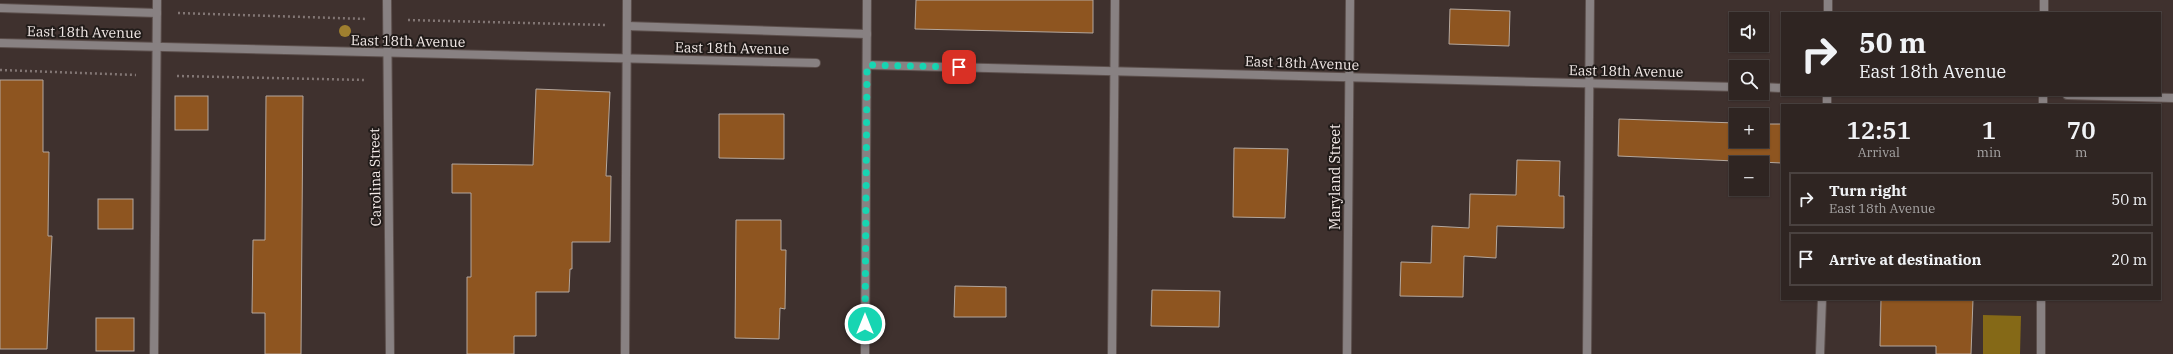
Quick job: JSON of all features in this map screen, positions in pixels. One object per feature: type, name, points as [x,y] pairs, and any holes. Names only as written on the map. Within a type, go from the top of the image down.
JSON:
[{"type":"street","points":[[154,354],[157,0]]},
{"type":"street","name":"Carolina Street","points":[[387,0],[390,354]]},
{"type":"street","points":[[625,354],[627,0]]},
{"type":"street","points":[[865,354],[867,0]]},
{"type":"street","points":[[1112,354],[1115,0]]},
{"type":"street","name":"Maryland Street","points":[[1347,354],[1350,0]]},
{"type":"street","points":[[1587,354],[1590,0]]},
{"type":"street","points":[[1828,0],[1828,12]]},
{"type":"street","points":[[2044,0],[2044,12]]},
{"type":"street","points":[[0,8],[157,13]]},
{"type":"street","points":[[627,26],[867,34]]},
{"type":"street","name":"East 18th Avenue","points":[[0,43],[816,63]]},
{"type":"street","name":"East 18th Avenue","points":[[867,65],[1729,87]]},
{"type":"street","points":[[1769,87],[1781,88]]},
{"type":"street","points":[[2102,96],[2173,98]]},
{"type":"street","points":[[1820,354],[1822,300]]},
{"type":"street","points":[[2041,300],[2041,354]]},
{"type":"path","points":[[0,70],[387,80]]},
{"type":"shaded area","points":[[1983,315],[2021,316],[2020,354],[1983,354]]},
{"type":"building","points":[[916,0],[1093,0],[1093,33],[915,29]]},
{"type":"building","points":[[1450,9],[1510,11],[1509,46],[1449,44]]},
{"type":"building","points":[[0,80],[43,80],[43,152],[49,152],[48,236],[52,236],[47,349],[0,349]]},
{"type":"building","points":[[536,89],[610,92],[606,176],[611,176],[610,242],[572,242],[572,269],[570,269],[569,292],[536,292],[536,336],[514,336],[514,354],[467,354],[467,277],[471,277],[471,193],[452,193],[452,164],[533,165]]},
{"type":"building","points":[[175,96],[208,96],[208,130],[175,130]]},
{"type":"building","points":[[266,96],[303,96],[301,354],[265,354],[265,313],[252,313],[253,240],[265,240]]},
{"type":"building","points":[[719,114],[784,114],[784,159],[719,158]]},
{"type":"building","points":[[1619,119],[1729,123],[1729,148],[1769,148],[1769,124],[1781,124],[1781,163],[1769,162],[1769,156],[1729,156],[1729,161],[1618,156]]},
{"type":"building","points":[[1234,148],[1288,149],[1285,218],[1233,217]]},
{"type":"building","points":[[1517,160],[1560,161],[1559,196],[1564,196],[1564,228],[1497,226],[1496,258],[1464,256],[1463,297],[1400,296],[1401,262],[1431,263],[1432,226],[1469,228],[1470,194],[1516,195]]},
{"type":"building","points":[[98,199],[133,199],[133,229],[98,229]]},
{"type":"building","points":[[736,220],[781,220],[781,250],[786,250],[785,309],[780,308],[779,339],[735,338]]},
{"type":"building","points":[[955,286],[1006,287],[1006,317],[954,317]]},
{"type":"building","points":[[1152,290],[1220,291],[1219,327],[1151,326]]},
{"type":"building","points":[[1881,300],[1973,300],[1971,354],[1936,354],[1936,346],[1880,346]]},
{"type":"building","points":[[96,318],[134,318],[134,351],[96,351]]},
{"type":"route","points":[[865,324],[867,65],[959,67]]}]
